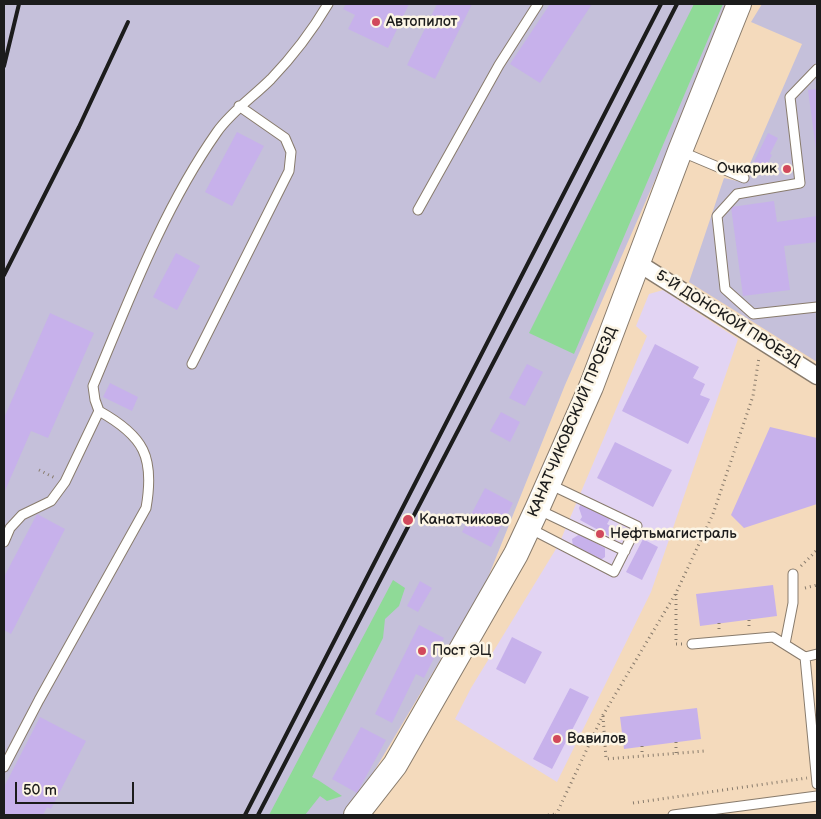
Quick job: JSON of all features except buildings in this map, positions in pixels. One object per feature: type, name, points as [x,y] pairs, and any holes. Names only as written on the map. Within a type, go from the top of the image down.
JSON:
[{"type":"street","name":"КАНАТЧИКОВСКИЙ ПРОЕЗД","points":[[356,815],[395,765],[516,554],[591,387],[680,151],[739,4]]},
{"type":"street","name":"5-Й ДОНСКОЙ ПРОЕЗД","points":[[638,263],[817,376]]},
{"type":"lane","points":[[4,767],[39,700],[146,508],[150,479],[144,452],[133,434],[116,420],[99,411],[94,400],[93,386],[144,263],[193,167],[218,130],[239,106],[270,80],[295,54],[328,4]]},
{"type":"lane","points":[[418,210],[498,65],[538,4]]},
{"type":"lane","points":[[817,69],[790,97],[800,183],[737,194],[717,216],[725,289],[753,314],[817,307]]},
{"type":"lane","points":[[192,364],[289,171],[291,152],[285,138],[239,106]]},
{"type":"lane","points":[[680,151],[744,178]]},
{"type":"lane","points":[[4,542],[10,528],[22,516],[51,501],[65,482],[99,411]]},
{"type":"lane","points":[[533,518],[614,572],[637,526],[549,484]]},
{"type":"lane","points":[[533,518],[625,551]]},
{"type":"lane","points":[[786,644],[793,603],[793,574]]},
{"type":"lane","points":[[692,644],[773,637],[805,657],[817,654]]},
{"type":"lane","points":[[805,657],[817,780]]},
{"type":"lane","points":[[673,815],[817,796]]},
{"type":"path","points":[[548,815],[556,815],[603,715],[676,593],[713,514],[753,396],[762,340]]},
{"type":"path","points":[[39,470],[48,474]]},
{"type":"path","points":[[793,574],[817,550]]},
{"type":"path","points":[[676,593],[676,644],[692,644]]},
{"type":"path","points":[[603,715],[606,759],[705,750]]},
{"type":"path","points":[[676,742],[676,753]]},
{"type":"path","points":[[642,746],[642,756]]},
{"type":"path","points":[[633,803],[817,780]]},
{"type":"shaded area","points":[[4,4],[738,4],[710,55],[565,385],[485,585],[348,815],[4,815]]},
{"type":"shaded area","points":[[762,4],[817,4],[817,362],[689,282],[724,178],[742,182],[802,44],[751,22]]},
{"type":"shaded area","points":[[663,290],[738,339],[651,592],[557,782],[455,719],[471,688],[559,544],[647,336],[636,326],[649,294]]},
{"type":"green space","points":[[694,4],[723,4],[574,354],[529,333]]},
{"type":"green space","points":[[393,580],[405,588],[399,606],[385,619],[383,638],[312,777],[342,796],[327,801],[320,796],[305,815],[269,815]]},
{"type":"railway","points":[[4,66],[19,4]]},
{"type":"railway","points":[[245,815],[661,4]]},
{"type":"railway","points":[[258,815],[541,271],[677,4]]},
{"type":"railway","points":[[4,275],[79,127],[128,22]]},
{"type":"place","name":"Автопилот","points":[[376,22]]},
{"type":"place","name":"Очкарик","points":[[787,169]]},
{"type":"place","name":"Канатчиково","points":[[408,520]]},
{"type":"place","name":"Нефтьмагистраль","points":[[600,534]]},
{"type":"place","name":"Пост ЭЦ","points":[[422,651]]},
{"type":"place","name":"Вавилов","points":[[557,739]]}]
